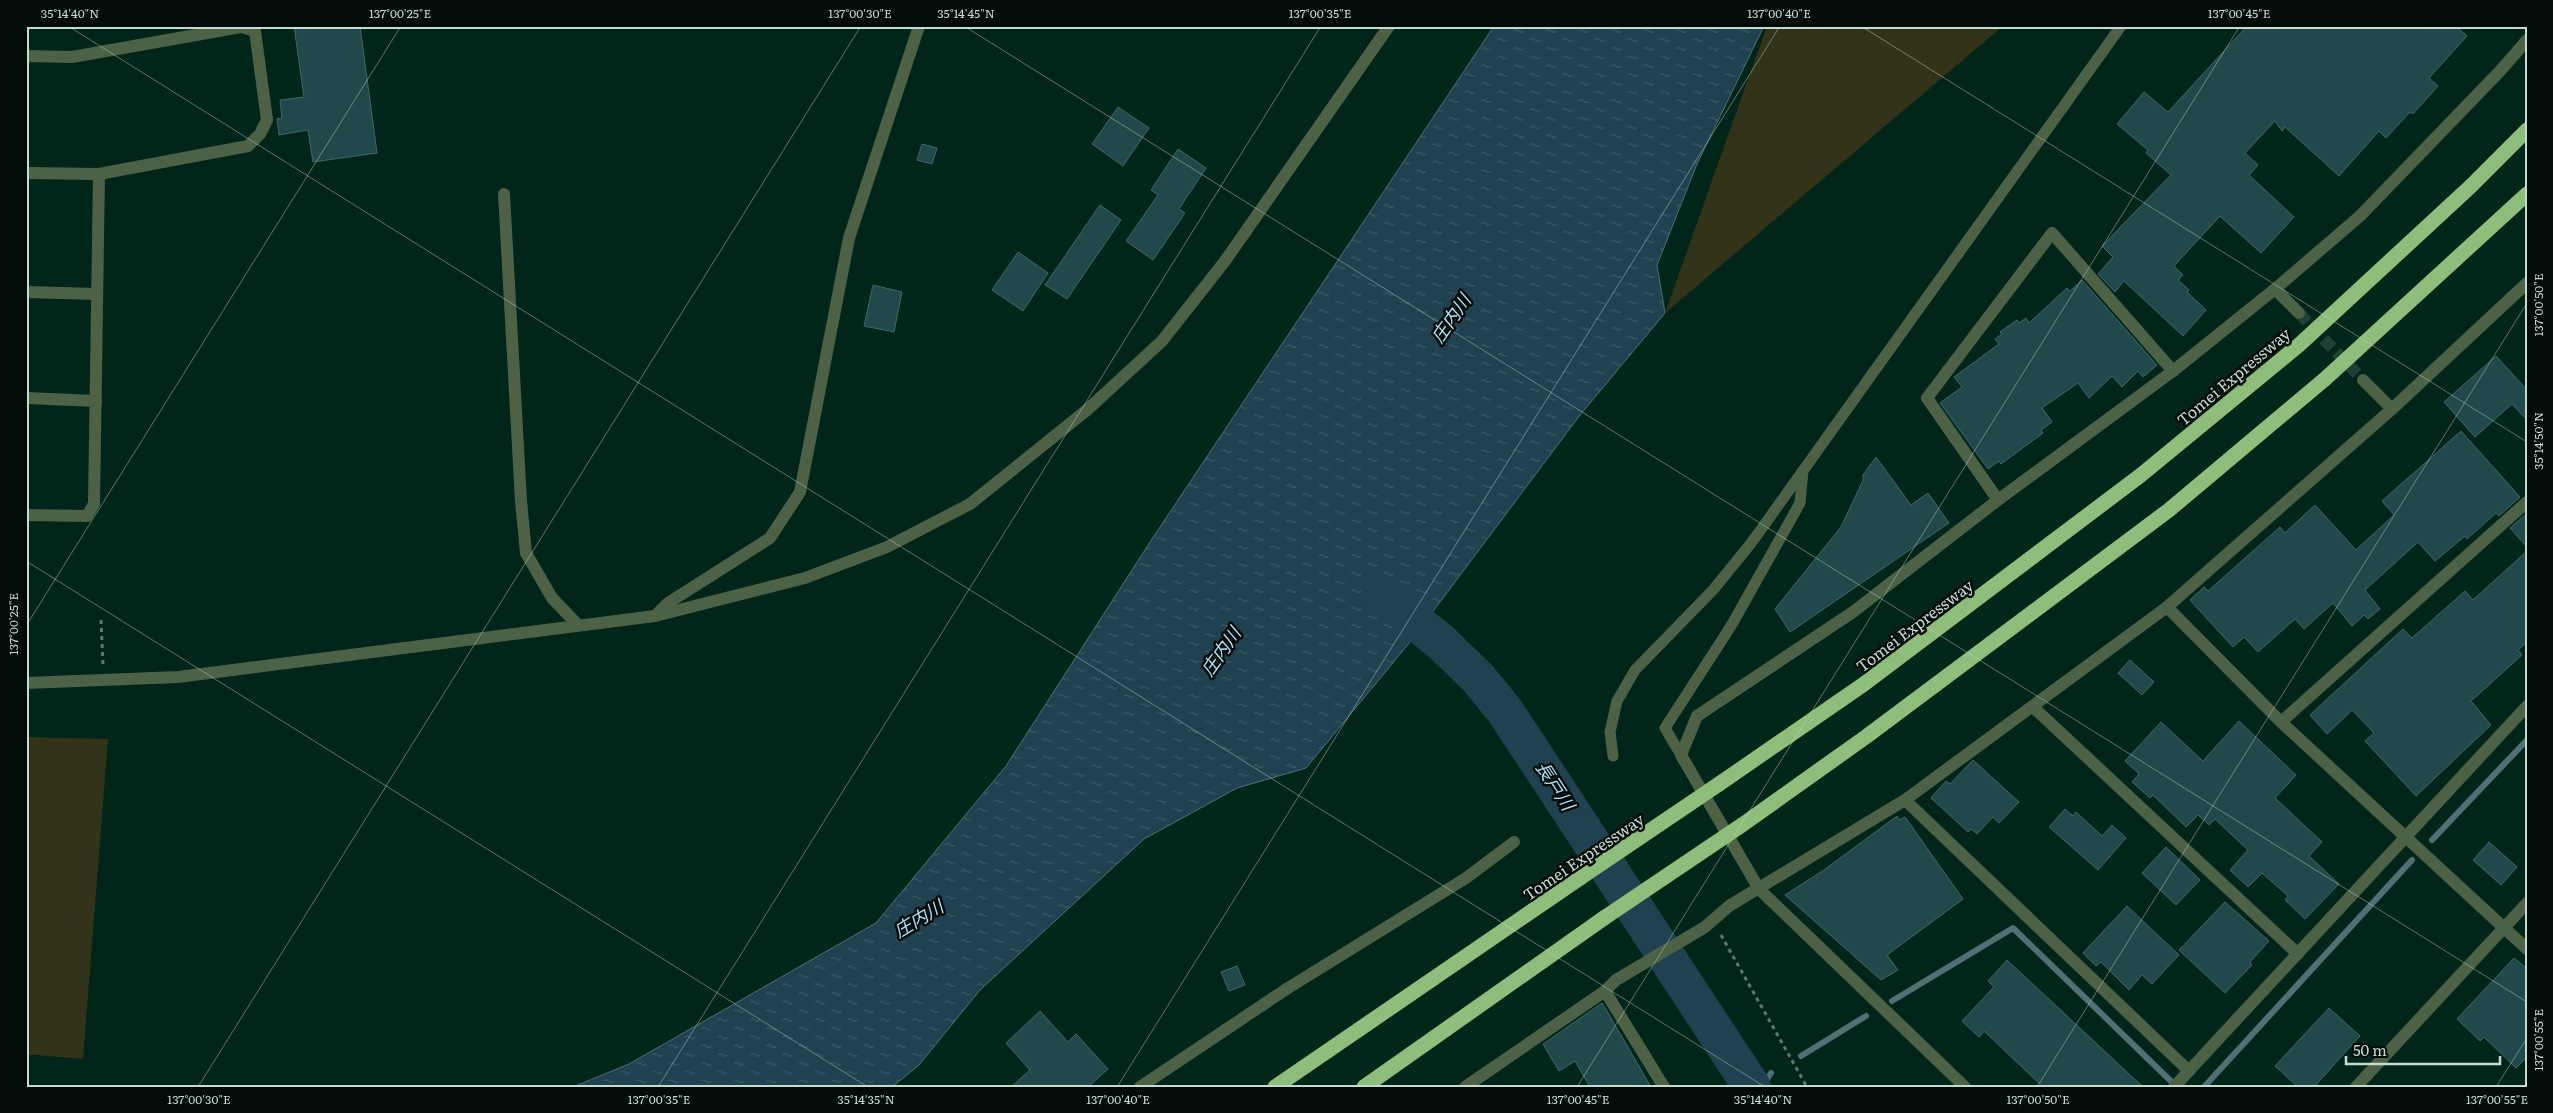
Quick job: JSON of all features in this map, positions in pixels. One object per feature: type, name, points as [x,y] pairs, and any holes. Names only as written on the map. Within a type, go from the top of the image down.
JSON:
[{"type":"highway","name":"Tomei Expressway","points":[[1276,1087],[1864,684],[2141,475],[2299,345],[2471,186],[2527,130]]},
{"type":"highway","points":[[1364,1087],[1547,957],[1742,825],[1866,736],[2168,510],[2325,379],[2527,194]]},
{"type":"highway","points":[[1381,1087],[1475,1009],[1547,957]]},
{"type":"street","points":[[655,616],[668,603],[770,538],[800,492],[849,238],[920,26]]},
{"type":"street","points":[[26,683],[178,677],[655,616],[805,578],[887,547],[970,504],[1086,410],[1162,340],[1225,261],[1389,26]]},
{"type":"street","points":[[26,56],[72,57],[241,27],[255,31],[267,120],[260,134],[248,146],[100,174],[26,173]]},
{"type":"street","points":[[1964,1087],[1759,889],[1681,755],[1697,716],[1853,612],[1998,500],[2173,371],[2275,289],[2360,216],[2501,70],[2527,40]]},
{"type":"street","points":[[26,515],[87,516],[94,504],[100,174]]},
{"type":"street","points":[[504,194],[521,501],[526,553],[552,598],[578,625]]},
{"type":"street","points":[[1998,500],[1927,398],[2052,233],[2173,371]]},
{"type":"street","points":[[1465,1087],[1605,990],[1616,980],[1709,923],[1729,906],[1905,800],[2167,607],[2392,409],[2527,283]]},
{"type":"street","points":[[2275,289],[2299,313]]},
{"type":"street","points":[[26,292],[98,294]]},
{"type":"street","points":[[2364,380],[2392,409]]},
{"type":"street","points":[[26,398],[96,400]]},
{"type":"street","points":[[2280,722],[2527,502]]},
{"type":"street","points":[[2167,607],[2280,722],[2527,949]]},
{"type":"street","points":[[2174,1087],[2527,706]]},
{"type":"street","points":[[2033,707],[2298,954]]},
{"type":"street","points":[[1905,800],[2187,1073]]},
{"type":"street","points":[[1140,1087],[1288,988],[1466,878],[1514,842]]},
{"type":"street","points":[[2356,1087],[2527,903]]},
{"type":"street","points":[[1605,990],[1664,1087]]},
{"type":"lane","points":[[1613,756],[1610,732],[1617,700],[1635,670],[1713,590],[1752,542],[2121,26]]},
{"type":"lane","points":[[1681,755],[1665,728],[1732,626],[1800,503],[1803,470]]},
{"type":"path","points":[[101,620],[103,680]]},
{"type":"path","points":[[1709,923],[1807,1087]]},
{"type":"shaded area","points":[[1767,26],[2003,26],[1665,313]]},
{"type":"shaded area","points":[[26,737],[108,739],[83,1059],[26,1054]]},
{"type":"water","name":"庄内川","points":[[1494,26],[1764,26],[1697,164],[1657,265],[1665,313],[1580,415],[1410,642],[1306,768],[1237,788],[1144,839],[980,990],[919,1065],[892,1087],[573,1087],[629,1064],[876,923],[1006,766],[1152,539]]},
{"type":"building","points":[[294,26],[360,26],[377,153],[313,162],[308,130],[279,135],[277,119],[282,118],[280,100],[304,97]]},
{"type":"building","points":[[2247,26],[2456,26],[2467,36],[2429,78],[2438,86],[2413,114],[2410,112],[2386,138],[2379,131],[2339,176],[2285,127],[2282,131],[2275,121],[2245,153],[2258,165],[2249,175],[2294,217],[2261,253],[2220,216],[2174,266],[2183,275],[2178,280],[2189,290],[2187,292],[2206,310],[2183,336],[2124,281],[2115,292],[2098,274],[2113,257],[2102,246],[2171,175],[2146,153],[2148,150],[2117,124],[2144,92],[2168,112]]},
{"type":"building","points":[[1118,107],[1149,128],[1123,166],[1092,144]]},
{"type":"building","points":[[922,144],[937,148],[932,164],[917,160]]},
{"type":"building","points":[[1178,149],[1206,168],[1179,209],[1185,213],[1153,260],[1126,241],[1158,195],[1151,190]]},
{"type":"building","points":[[1100,205],[1121,220],[1067,299],[1045,285]]},
{"type":"building","points":[[1018,252],[1048,273],[1023,311],[992,290]]},
{"type":"building","points":[[2082,280],[2157,365],[2143,377],[2138,371],[2122,387],[2112,376],[2089,398],[2078,383],[2042,408],[2052,422],[2041,430],[2043,433],[2001,464],[1999,461],[1988,469],[1940,403],[1962,387],[1954,377],[1999,344],[1995,339],[2002,334],[2000,332],[2017,320],[2019,323],[2026,318],[2029,323],[2067,288],[2070,291]]},
{"type":"building","points":[[873,285],[902,292],[894,332],[864,326]]},
{"type":"building","points":[[2496,356],[2527,390],[2527,420],[2512,404],[2475,437],[2444,402]]},
{"type":"building","points":[[2461,431],[2520,497],[2499,516],[2496,513],[2467,539],[2465,536],[2435,561],[2418,542],[2365,590],[2380,609],[2368,619],[2364,615],[2352,626],[2333,603],[2304,629],[2295,619],[2258,652],[2244,637],[2233,647],[2190,600],[2204,587],[2208,591],[2280,527],[2285,533],[2315,505],[2356,550],[2394,515],[2382,501]]},
{"type":"building","points":[[1876,457],[1911,505],[1928,493],[1949,523],[1790,632],[1775,609],[1841,527],[1863,480],[1863,475]]},
{"type":"building","points":[[2527,513],[2527,547],[2510,528]]},
{"type":"building","points":[[2527,551],[2527,642],[2518,650],[2522,655],[2471,701],[2491,725],[2416,796],[2365,741],[2374,733],[2352,710],[2327,734],[2310,715],[2403,629],[2412,638],[2465,591],[2473,600]]},
{"type":"building","points":[[2130,660],[2154,682],[2142,695],[2118,673]]},
{"type":"building","points":[[2239,721],[2296,775],[2275,798],[2322,842],[2309,856],[2339,884],[2305,919],[2285,900],[2288,896],[2262,873],[2248,887],[2230,870],[2248,850],[2215,819],[2209,825],[2198,815],[2186,827],[2153,795],[2150,798],[2132,782],[2139,774],[2125,761],[2161,722],[2203,761]]},
{"type":"building","points":[[1973,760],[2019,802],[1999,823],[1993,817],[1977,834],[1971,829],[1968,832],[1931,798],[1946,781],[1950,784]]},
{"type":"building","points":[[2065,809],[2073,816],[2076,812],[2102,836],[2112,825],[2126,838],[2098,870],[2049,827]]},
{"type":"building","points":[[1897,816],[1899,820],[1905,817],[1963,899],[1887,955],[1898,970],[1881,980],[1785,895],[1824,870]]},
{"type":"building","points":[[2489,842],[2517,867],[2501,885],[2473,860]]},
{"type":"building","points":[[2166,847],[2200,880],[2176,905],[2142,873]]},
{"type":"building","points":[[2225,902],[2269,941],[2250,962],[2252,965],[2225,993],[2179,950]]},
{"type":"building","points":[[2127,906],[2179,955],[2152,984],[2142,975],[2129,990],[2101,962],[2096,966],[2083,953]]},
{"type":"building","points":[[2514,958],[2527,969],[2527,1057],[2516,1068],[2484,1037],[2480,1041],[2457,1019]]},
{"type":"building","points":[[2007,960],[2143,1087],[2043,1087],[1984,1031],[1979,1037],[1962,1021],[1994,987],[1988,981]]},
{"type":"building","points":[[1237,966],[1245,985],[1229,991],[1221,972]]},
{"type":"building","points":[[1602,1003],[1651,1087],[1590,1087],[1575,1061],[1559,1071],[1543,1044]]},
{"type":"building","points":[[2329,1008],[2360,1036],[2314,1087],[2298,1087],[2275,1066]]},
{"type":"building","points":[[1040,1011],[1068,1042],[1076,1034],[1108,1069],[1088,1087],[1011,1087],[1030,1070],[1006,1043]]},
{"type":"waterway","name":"長戸川","points":[[1382,594],[1442,643],[1478,678],[1505,711],[1752,1087]]},
{"type":"waterway","points":[[2432,840],[2527,740]]},
{"type":"waterway","points":[[2204,1087],[2412,860]]},
{"type":"waterway","points":[[1892,1001],[2013,928],[2176,1086]]},
{"type":"waterway","points":[[1801,1056],[1866,1016]]},
{"type":"waterway","points":[[1762,1087],[1771,1073]]},
{"type":"tunnel","points":[[2299,313],[2363,380]]}]
